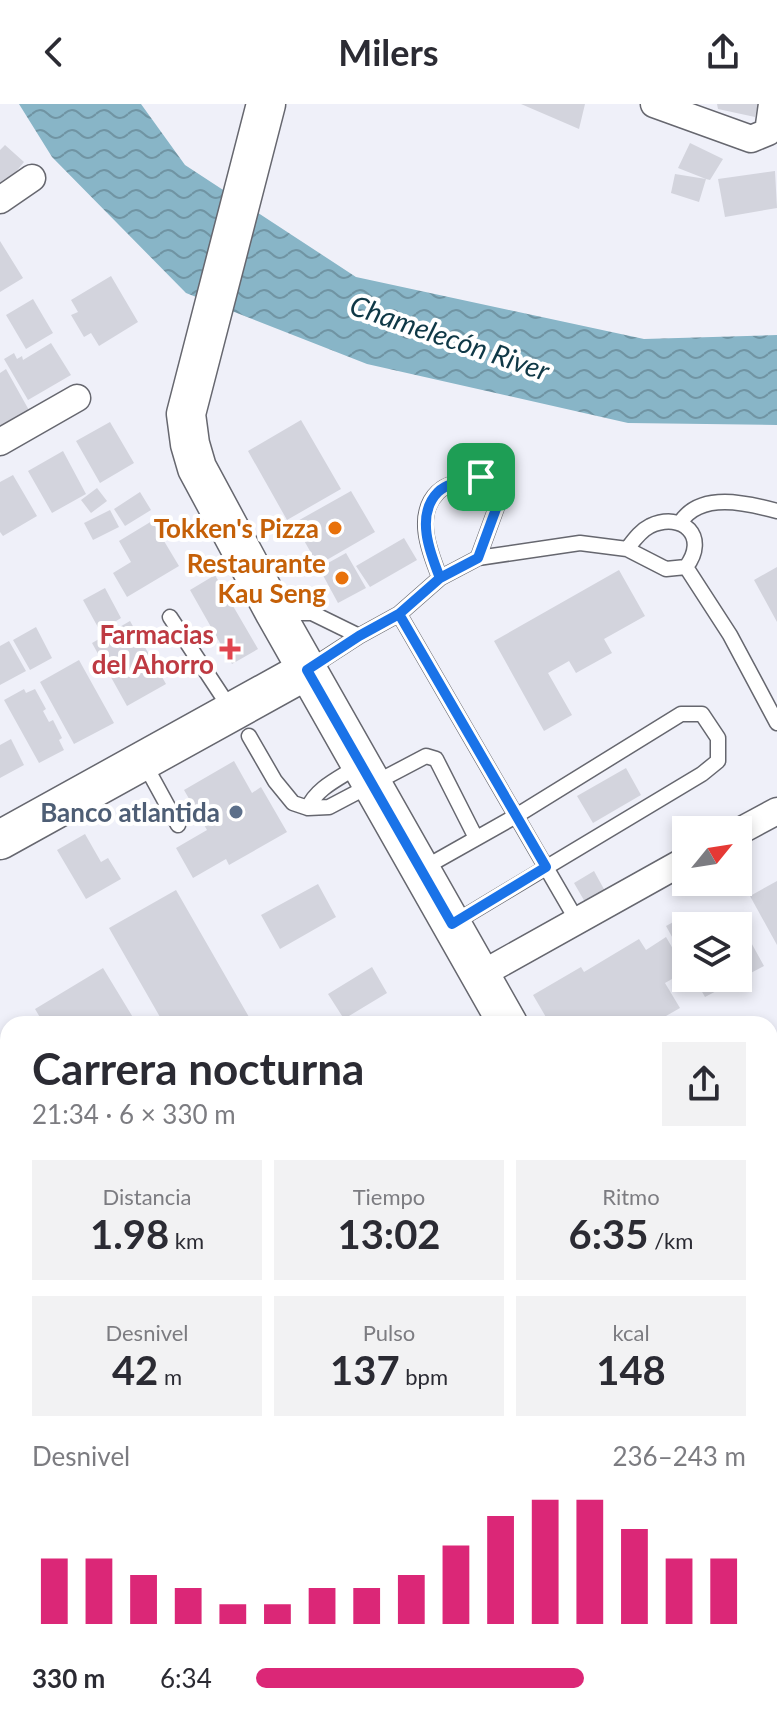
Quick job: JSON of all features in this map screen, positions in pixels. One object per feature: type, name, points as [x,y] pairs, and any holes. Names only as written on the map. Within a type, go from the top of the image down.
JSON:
[{"type":"street","points":[[266,104],[186,414],[190,444],[197,468],[275,613],[503,1016]]},
{"type":"street","points":[[654,104],[751,139],[768,132],[772,104]]},
{"type":"street","points":[[0,200],[32,178]]},
{"type":"street","points":[[0,442],[77,398]]},
{"type":"street","points":[[0,840],[143,761],[240,724],[307,670]]},
{"type":"street","points":[[752,824],[777,811]]},
{"type":"street","points":[[480,975],[672,868]]},
{"type":"lane","points":[[440,578],[425,537],[429,510],[438,492],[455,483],[481,477],[494,485],[500,498],[478,558]]},
{"type":"lane","points":[[680,523],[694,508],[712,503],[732,502],[777,511]]},
{"type":"lane","points":[[307,670],[399,614],[440,578],[478,558],[580,543],[627,549],[666,569],[686,567],[694,557],[697,545],[690,530],[680,523],[668,521],[642,531],[627,549]]},
{"type":"lane","points":[[686,567],[730,635],[777,723]]},
{"type":"lane","points":[[275,613],[312,613],[359,636]]},
{"type":"lane","points":[[399,614],[576,919]]},
{"type":"lane","points":[[170,617],[275,781],[293,803],[308,808],[329,807],[366,774]]},
{"type":"lane","points":[[420,870],[516,816],[681,714],[702,714],[718,738],[718,761],[702,774],[452,924]]},
{"type":"lane","points":[[308,808],[319,792],[426,756],[436,759],[476,838]]},
{"type":"lane","points":[[143,761],[178,825]]},
{"type":"water","name":"Chamelecón River","points":[[19,104],[141,104],[185,165],[356,277],[644,339],[777,335],[777,425],[628,423],[367,364],[186,293],[52,157]]},
{"type":"building","points":[[521,104],[585,104],[579,129]]},
{"type":"building","points":[[717,104],[758,104],[755,117],[718,109]]},
{"type":"building","points":[[690,143],[723,159],[710,180],[678,168]]},
{"type":"building","points":[[5,145],[24,162],[0,191],[0,150]]},
{"type":"building","points":[[775,171],[777,208],[725,217],[718,179]]},
{"type":"building","points":[[675,174],[706,179],[699,202],[671,193]]},
{"type":"building","points":[[0,241],[23,278],[0,292]]},
{"type":"building","points":[[111,276],[138,322],[99,346],[91,333],[84,337],[71,315],[78,312],[71,300]]},
{"type":"building","points":[[33,299],[53,333],[26,349],[6,315]]},
{"type":"building","points":[[51,343],[71,375],[28,400],[4,359],[14,353],[17,359],[22,356],[23,360]]},
{"type":"building","points":[[6,369],[30,412],[0,429],[0,373]]},
{"type":"building","points":[[301,420],[341,489],[287,520],[248,451]]},
{"type":"building","points":[[110,422],[134,463],[100,483],[76,441]]},
{"type":"building","points":[[63,451],[86,494],[52,513],[28,471]]},
{"type":"building","points":[[13,475],[37,516],[3,536],[0,532],[0,482]]},
{"type":"building","points":[[97,488],[107,501],[91,513],[81,500]]},
{"type":"building","name":"Tokken's Pizza","points":[[351,491],[375,532],[318,565],[294,523]]},
{"type":"building","points":[[140,492],[151,510],[125,526],[114,509]]},
{"type":"building","points":[[110,510],[119,527],[93,540],[84,523]]},
{"type":"building","points":[[152,521],[179,566],[127,597],[113,573],[131,562],[119,541]]},
{"type":"building","points":[[404,538],[417,560],[370,587],[356,566]]},
{"type":"building","name":"Restaurante Kau Seng","points":[[346,553],[366,588],[338,603],[319,568]]},
{"type":"building","points":[[777,567],[777,622],[754,580]]},
{"type":"building","points":[[619,570],[645,616],[604,639],[612,653],[576,673],[569,661],[548,673],[572,715],[544,731],[494,641]]},
{"type":"building","points":[[215,575],[258,649],[232,664],[190,590]]},
{"type":"building","points":[[105,588],[121,618],[100,631],[83,600]]},
{"type":"building","points":[[130,621],[166,684],[127,706],[92,643]]},
{"type":"building","points":[[36,627],[52,658],[30,670],[13,640]]},
{"type":"building","points":[[9,641],[26,671],[0,685],[0,646]]},
{"type":"building","points":[[79,660],[114,723],[74,744],[40,682]]},
{"type":"building","points":[[24,689],[26,693],[35,689],[49,722],[53,720],[62,738],[59,740],[64,750],[39,763],[4,700]]},
{"type":"building","points":[[11,739],[24,765],[0,778],[0,745]]},
{"type":"building","name":"Banco atlantida","points":[[234,761],[252,793],[261,787],[287,832],[229,865],[226,859],[193,878],[176,848],[207,830],[184,790]]},
{"type":"building","points":[[626,768],[641,795],[593,823],[577,796]]},
{"type":"building","points":[[85,834],[101,862],[108,858],[121,879],[86,899],[57,850]]},
{"type":"building","points":[[594,871],[605,891],[585,902],[574,883]]},
{"type":"building","points":[[777,881],[777,945],[750,896]]},
{"type":"building","points":[[318,884],[336,917],[280,949],[261,915]]},
{"type":"building","points":[[176,890],[248,1016],[159,1016],[109,928]]},
{"type":"building","points":[[672,923],[672,937],[666,926]]},
{"type":"building","points":[[666,937],[672,947],[672,979],[665,983],[680,1008],[666,1016],[545,1016],[533,995],[581,967],[584,972],[639,939],[646,950]]},
{"type":"building","points":[[752,944],[764,966],[752,972]]},
{"type":"building","points":[[372,967],[387,993],[349,1016],[342,1016],[328,994]]},
{"type":"building","points":[[103,968],[132,1016],[39,1016],[35,1009]]},
{"type":"place","name":"Tokken's Pizza","points":[[335,528]]},
{"type":"place","name":"Restaurante Kau Seng","points":[[342,578]]},
{"type":"place","name":"Farmacias del Ahorro","points":[[230,649]]},
{"type":"place","name":"Banco atlantida","points":[[236,812]]},
{"type":"route","points":[[481,477],[455,483],[438,492],[429,510],[425,537],[440,578],[399,614],[307,670],[452,924],[546,867],[399,614],[440,578],[478,558],[500,498],[494,485],[481,477]]}]
